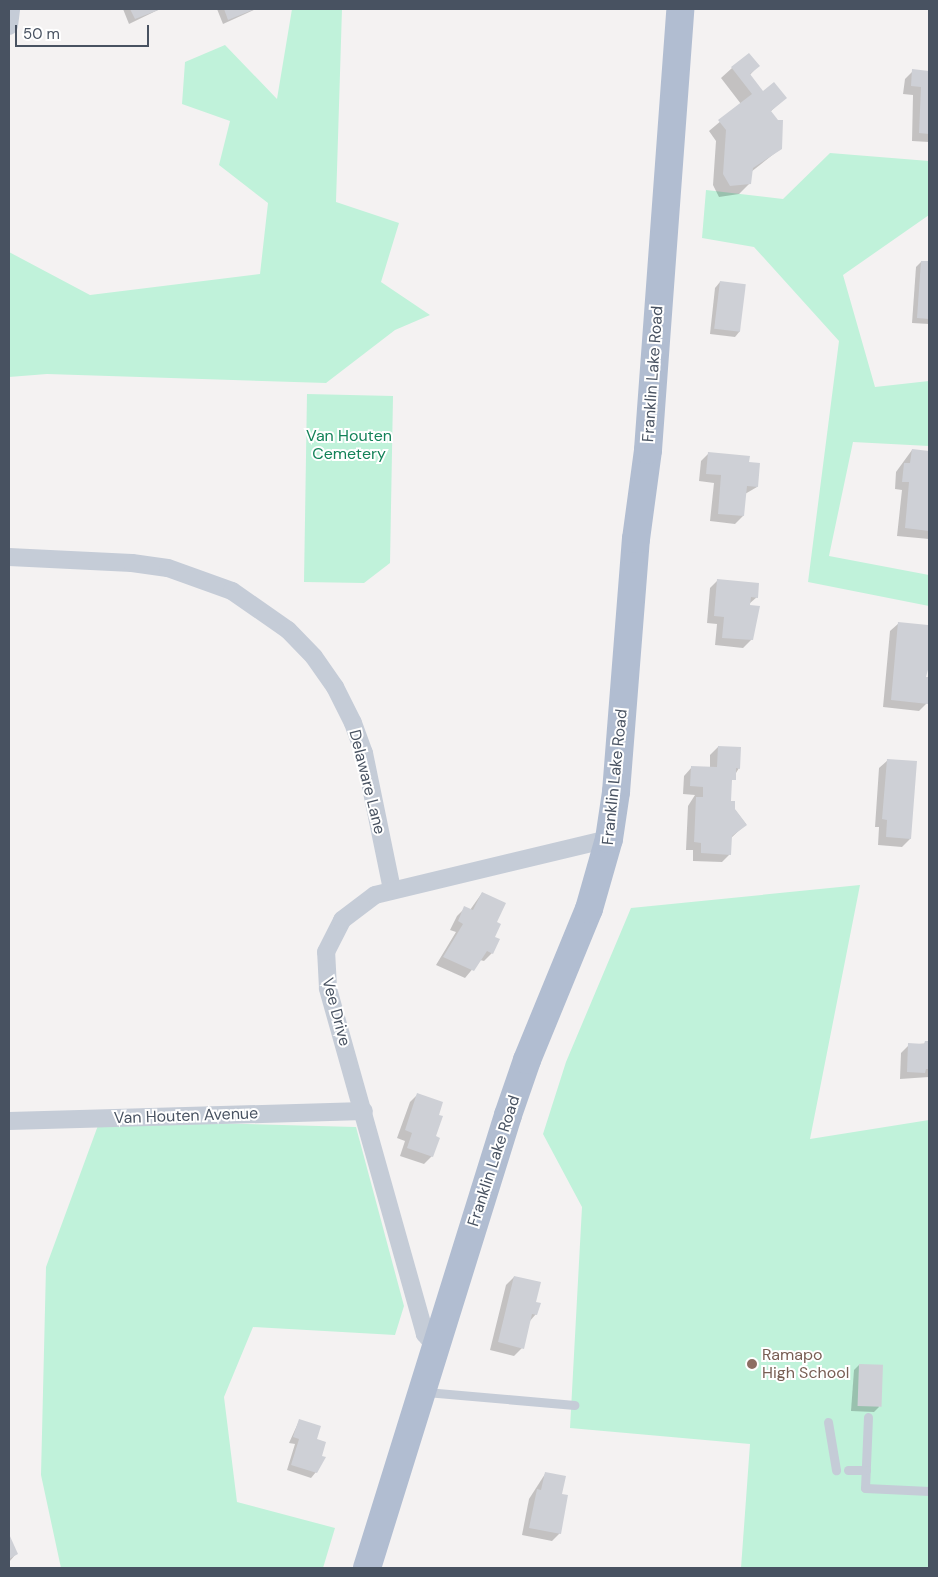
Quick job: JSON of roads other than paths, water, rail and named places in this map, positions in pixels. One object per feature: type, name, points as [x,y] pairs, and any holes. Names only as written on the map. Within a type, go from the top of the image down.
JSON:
[{"type":"main road","name":"Franklin Lake Road","points":[[367,1568],[435,1346],[512,1106],[589,909],[609,839],[616,792],[636,539],[648,450],[680,9]]},
{"type":"street","points":[[9,26],[11,9]]},
{"type":"street","name":"Delaware Lane","points":[[9,557],[132,563],[168,568],[232,591],[288,630],[314,657],[335,686],[353,723],[364,753],[392,890]]},
{"type":"street","name":"Vee Drive","points":[[435,1346],[425,1334],[328,988],[326,952],[332,935],[347,916],[369,899],[392,890],[609,839]]},
{"type":"street","name":"Van Houten Avenue","points":[[9,1121],[364,1111]]},
{"type":"lane","points":[[421,1392],[440,1391],[574,1406]]},
{"type":"lane","points":[[868,1417],[865,1488],[929,1491]]},
{"type":"lane","points":[[828,1422],[836,1470]]},
{"type":"lane","points":[[848,1470],[866,1470]]},
{"type":"place","name":"Ramapo High School","points":[[752,1364]]},
{"type":"park label","name":"Van Houten Cemetery","points":[[349,445]]}]
